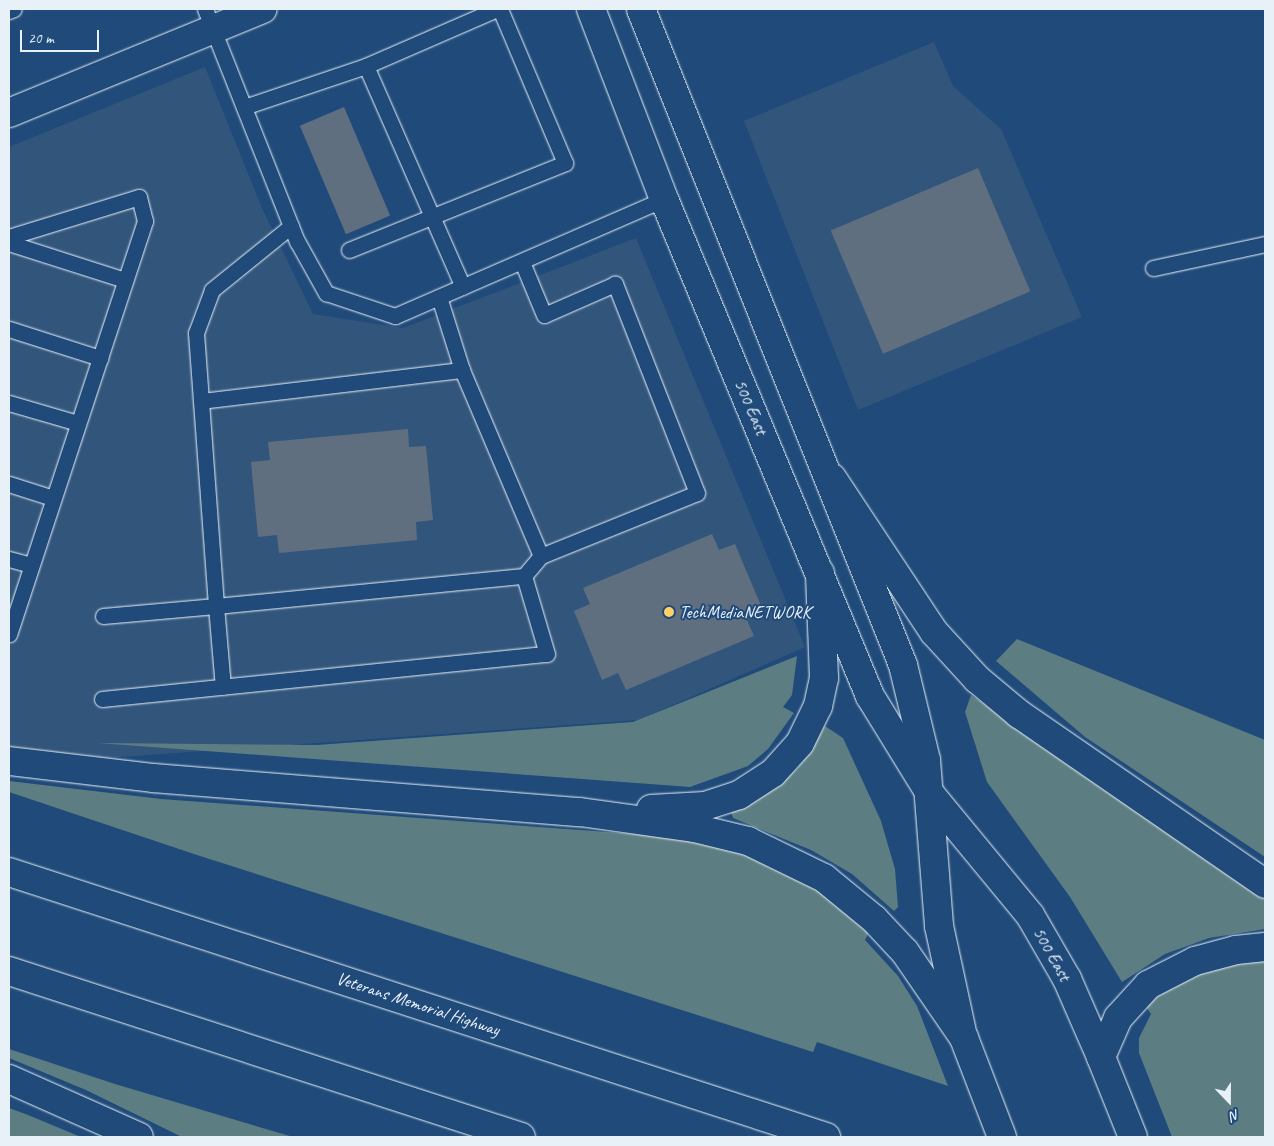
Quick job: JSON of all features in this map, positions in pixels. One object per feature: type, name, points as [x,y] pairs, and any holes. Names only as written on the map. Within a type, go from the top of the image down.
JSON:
[{"type":"main road","points":[[9,113],[209,19],[263,9]]},
{"type":"main road","name":"500 East","points":[[590,9],[664,200],[870,696],[931,795],[1030,915],[1061,968],[1101,1057],[1133,1137]]},
{"type":"main road","name":"500 East","points":[[641,9],[832,478],[904,665],[923,739],[931,795],[939,926],[964,1038],[1002,1137]]},
{"type":"main road","points":[[832,478],[934,632],[971,673],[1018,714],[1265,884]]},
{"type":"main road","points":[[580,812],[683,808],[718,803],[750,790],[783,764],[804,736],[820,697],[824,662],[820,573]]},
{"type":"main road","points":[[9,761],[153,778],[580,812],[719,833],[767,848],[810,870],[853,900],[895,941],[964,1038]]},
{"type":"main road","name":"Veterans Memorial Highway","points":[[9,872],[826,1137]]},
{"type":"main road","points":[[1101,1057],[1118,1018],[1148,985],[1201,959],[1265,947]]},
{"type":"main road","points":[[9,971],[521,1137]]},
{"type":"main road","points":[[9,1079],[139,1137]]},
{"type":"lane","points":[[9,11],[14,9]]},
{"type":"lane","points":[[244,108],[366,66],[498,9],[565,163],[350,250]]},
{"type":"lane","points":[[209,19],[291,226],[326,294],[395,316],[664,200]]},
{"type":"lane","points":[[366,66],[463,288]]},
{"type":"lane","points":[[9,237],[139,197],[145,221],[9,632]]},
{"type":"lane","points":[[223,687],[196,333],[212,290],[291,226]]},
{"type":"lane","points":[[9,243],[125,280]]},
{"type":"lane","points":[[1153,268],[1265,244]]},
{"type":"lane","points":[[103,616],[524,576],[540,556],[697,493],[615,284],[544,315],[522,262]]},
{"type":"lane","points":[[439,297],[462,370],[540,556]]},
{"type":"lane","points":[[9,329],[100,358]]},
{"type":"lane","points":[[201,401],[462,370]]},
{"type":"lane","points":[[9,403],[78,423]]},
{"type":"lane","points":[[9,484],[53,498]]},
{"type":"lane","points":[[9,558],[31,566]]},
{"type":"lane","points":[[102,699],[547,654],[524,576]]},
{"type":"shaded area","points":[[934,42],[953,86],[1001,129],[1082,317],[858,410],[744,121]]},
{"type":"shaded area","points":[[205,67],[262,208],[313,314],[403,328],[636,238],[805,647],[639,720],[23,764],[9,760],[9,147]]},
{"type":"green space","points":[[1017,639],[1265,740],[1265,857],[1085,737],[996,661]]},
{"type":"green space","points":[[797,656],[792,695],[783,707],[794,713],[768,749],[748,766],[690,787],[98,743],[317,745],[633,722]]},
{"type":"green space","points":[[971,695],[1265,897],[1265,929],[1209,938],[1165,954],[1122,982],[1070,897],[987,782],[965,712]]},
{"type":"green space","points":[[825,726],[843,738],[881,821],[895,869],[898,907],[894,911],[852,874],[811,850],[733,818],[731,812],[777,787],[798,768]]},
{"type":"green space","points":[[9,781],[161,799],[689,838],[744,851],[810,881],[870,930],[865,940],[898,976],[917,1006],[948,1086],[817,1042],[813,1052],[197,855],[9,792]]},
{"type":"green space","points":[[1265,960],[1265,1137],[1172,1137],[1139,1053],[1139,1038],[1151,1014],[1144,1004],[1191,977],[1223,965]]},
{"type":"green space","points":[[9,1049],[115,1084],[293,1137],[182,1137],[86,1090],[9,1058]]},
{"type":"green space","points":[[9,1108],[28,1115],[81,1137],[9,1137]]},
{"type":"building","points":[[344,107],[390,216],[346,234],[300,126]]},
{"type":"building","points":[[978,168],[1030,291],[883,354],[831,231]]},
{"type":"building","points":[[408,429],[409,447],[426,446],[433,520],[416,522],[417,540],[279,553],[277,535],[258,537],[251,462],[270,460],[268,442]]},
{"type":"building","name":"TechMediaNETWORK","points":[[712,534],[719,550],[735,544],[764,613],[747,620],[754,636],[626,690],[618,673],[602,680],[574,611],[590,604],[583,588]]},
{"type":"place","name":"TechMediaNETWORK","points":[[669,612]]}]
